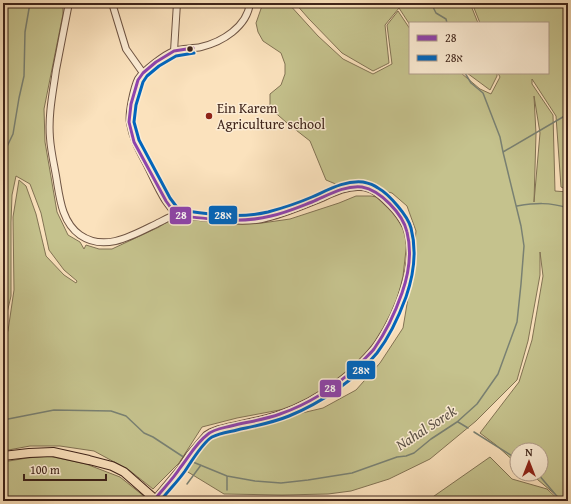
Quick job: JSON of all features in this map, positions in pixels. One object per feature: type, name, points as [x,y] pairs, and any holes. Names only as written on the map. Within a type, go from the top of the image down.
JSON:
[{"type":"main road","points":[[3,456],[29,452],[53,452],[112,466],[124,472],[156,500]]},
{"type":"street","points":[[67,3],[68,8],[52,93],[50,137],[59,198],[63,212],[69,224],[78,234],[88,240],[98,243],[107,243],[131,236],[176,215],[238,221],[263,218],[292,210],[340,191],[362,186],[379,194],[402,219],[409,240],[409,263],[401,298],[385,331],[364,360],[341,381],[309,402],[277,415],[219,429],[206,435],[189,455],[156,500]]},
{"type":"street","points":[[112,3],[126,49],[144,72]]},
{"type":"street","points":[[174,51],[177,3]]},
{"type":"street","points":[[176,215],[166,201],[134,142],[129,122],[131,104],[138,80],[144,72],[156,62],[174,51],[210,44],[233,31],[244,20],[250,3]]},
{"type":"shaded area","points":[[3,3],[63,3],[63,14],[44,109],[45,142],[57,212],[68,235],[80,242],[84,249],[86,245],[99,249],[112,249],[179,217],[235,224],[262,223],[290,219],[356,196],[382,198],[395,208],[405,228],[407,241],[403,276],[392,322],[385,342],[363,368],[330,397],[285,409],[237,418],[202,427],[179,463],[153,489],[129,470],[94,451],[60,446],[30,446],[3,451],[3,339],[8,331],[14,290],[13,217],[19,180],[26,186],[36,214],[46,256],[64,275],[76,283],[77,281],[64,270],[49,250],[41,213],[30,184],[16,176],[12,195],[11,296],[3,330]]},
{"type":"shaded area","points":[[263,3],[288,3],[318,36],[343,59],[373,74],[392,64],[387,25],[398,11],[409,28],[409,74],[462,74],[480,89],[491,94],[500,77],[498,74],[549,74],[549,22],[480,22],[472,3],[568,3],[568,190],[561,187],[556,116],[532,79],[532,84],[553,115],[555,191],[568,192],[568,501],[563,501],[540,482],[549,482],[549,442],[509,442],[509,457],[480,433],[519,382],[532,340],[543,276],[540,252],[540,275],[528,341],[517,380],[476,421],[430,459],[389,479],[351,491],[328,494],[224,494],[183,469],[205,443],[218,433],[323,408],[356,390],[380,363],[403,328],[411,280],[416,231],[407,206],[392,193],[366,187],[343,187],[326,180],[310,141],[270,108],[270,94],[281,85],[285,74],[285,64],[281,53],[263,41],[258,32],[256,23]],"holes":[[[534,96],[540,133],[534,202],[536,134]]]},
{"type":"shaded area","points":[[295,3],[470,3],[478,22],[409,22],[409,23],[399,8],[385,25],[389,63],[373,71],[342,53]]},
{"type":"shaded area","points":[[468,74],[497,74],[490,90]]},
{"type":"shaded area","points":[[49,456],[86,464],[120,477],[150,501],[3,501],[3,462]]},
{"type":"shaded area","points":[[490,457],[509,476],[509,482],[522,482],[547,489],[560,501],[427,501]]},
{"type":"waterway","points":[[3,155],[13,134],[24,76],[25,32],[30,3]]},
{"type":"waterway","name":"Nahal Sorek","points":[[431,3],[436,13],[446,19],[447,22]]},
{"type":"waterway","name":"Nahal Sorek","points":[[188,460],[227,476],[255,481],[281,483],[352,473],[397,457],[414,453],[431,439],[457,422],[477,404],[498,374],[517,322],[524,246],[521,226],[500,137],[483,93],[471,83],[466,74]]},
{"type":"waterway","points":[[503,152],[568,114]]},
{"type":"waterway","points":[[517,206],[542,204],[568,208]]},
{"type":"waterway","name":"Nahal Sorek","points":[[3,420],[54,410],[111,411],[126,416],[144,433],[153,437],[185,458]]},
{"type":"waterway","points":[[458,422],[468,428]]},
{"type":"waterway","points":[[474,432],[509,454]]},
{"type":"waterway","points":[[187,484],[201,465]]},
{"type":"waterway","points":[[227,476],[227,490]]},
{"type":"waterway","points":[[545,482],[561,501]]},
{"type":"transit line","name":"28","points":[[157,501],[155,499],[196,446],[209,433],[221,428],[274,416],[291,410],[331,388],[358,366],[374,349],[390,322],[404,285],[409,262],[409,240],[405,225],[401,218],[383,198],[369,189],[362,187],[342,189],[287,212],[248,220],[224,220],[176,215],[166,201],[134,142],[129,122],[131,104],[138,80],[143,73],[156,62],[174,51],[193,48]]},
{"type":"transit line","name":"28א","points":[[162,499],[182,475],[201,448],[212,437],[218,434],[270,422],[301,411],[337,390],[368,363],[377,353],[394,326],[409,288],[414,262],[413,237],[411,228],[406,218],[398,206],[387,195],[375,186],[365,182],[343,184],[290,205],[257,214],[224,215],[179,210],[170,198],[139,140],[134,122],[136,105],[143,82],[147,76],[159,66],[176,56],[194,53]]},
{"type":"place","name":"Ein Karem Agriculture school","points":[[209,116]]}]
